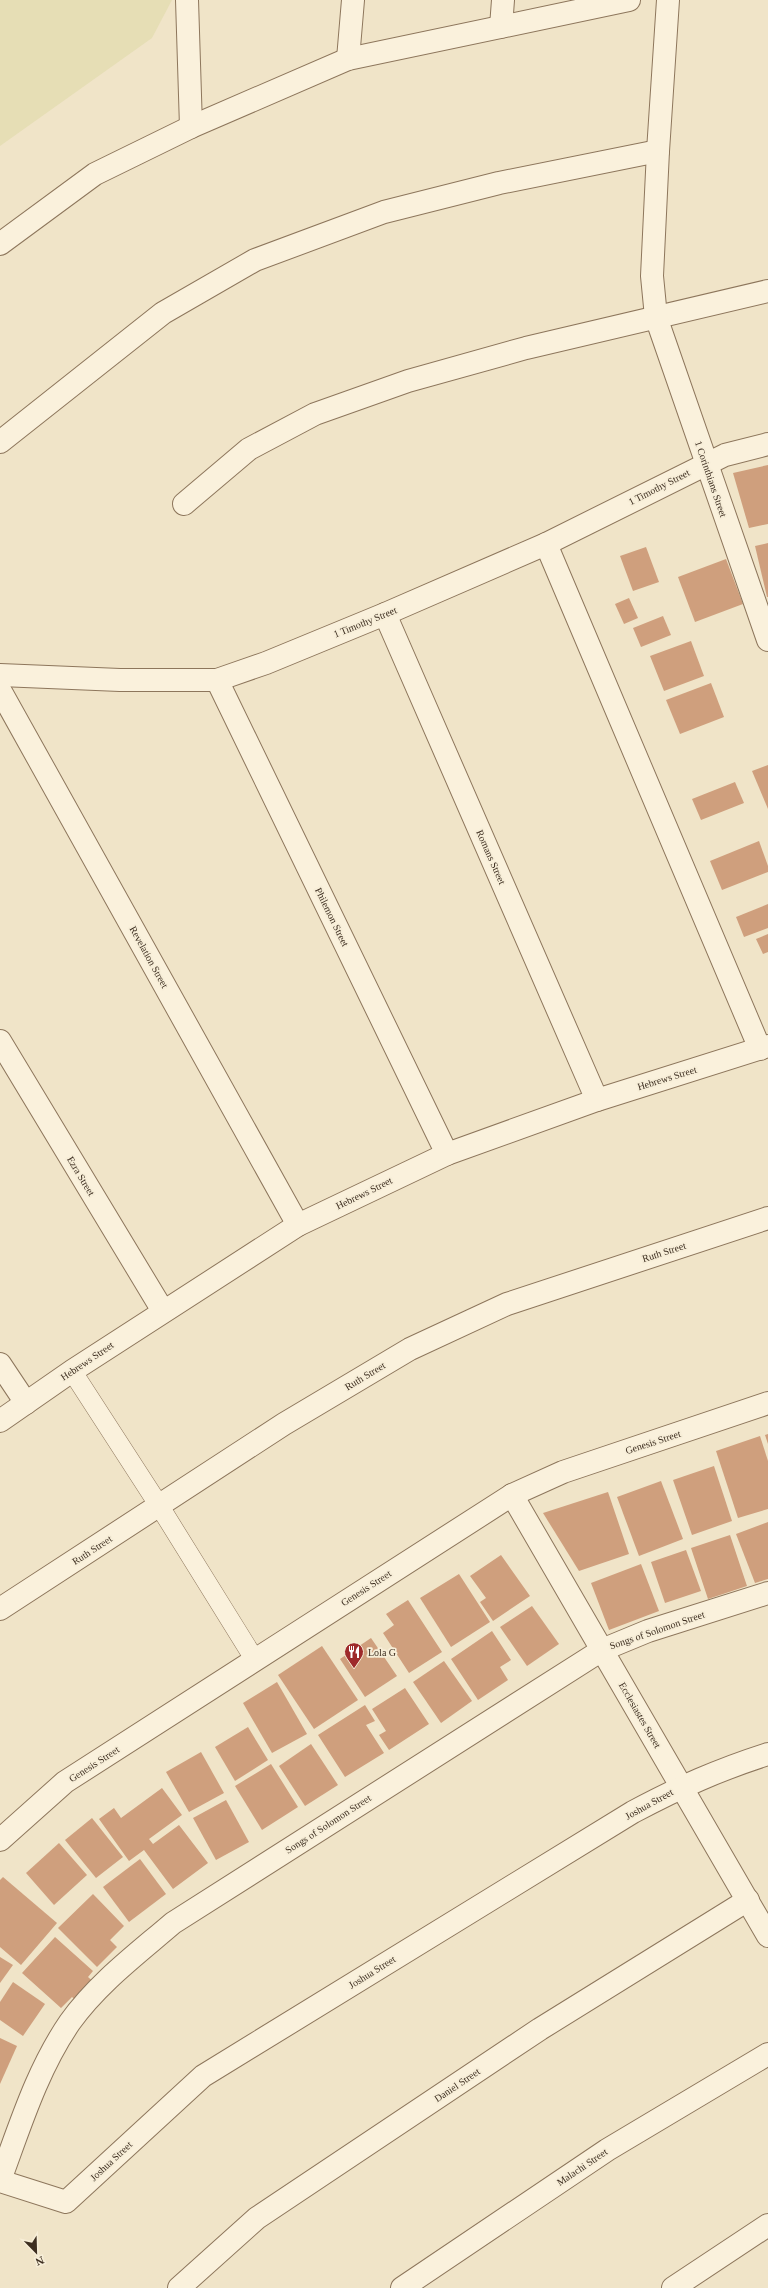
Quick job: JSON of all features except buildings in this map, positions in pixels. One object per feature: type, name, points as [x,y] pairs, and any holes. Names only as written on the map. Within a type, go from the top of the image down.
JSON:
[{"type":"street","points":[[187,0],[191,127]]},
{"type":"street","points":[[348,59],[353,0]]},
{"type":"street","points":[[501,27],[503,0]]},
{"type":"street","points":[[0,244],[95,174],[191,127],[348,59],[629,0]]},
{"type":"street","name":"1 Corinthians Street","points":[[668,0],[658,151],[652,276],[656,317],[706,463],[764,618],[768,640]]},
{"type":"street","points":[[0,442],[164,313],[255,260],[384,212],[499,183],[658,151]]},
{"type":"street","points":[[184,504],[249,449],[315,414],[422,377],[526,348],[768,291]]},
{"type":"street","name":"1 Timothy Street","points":[[0,675],[120,680],[217,680],[385,614],[546,544],[725,454],[768,444]]},
{"type":"street","points":[[546,544],[764,1048]]},
{"type":"street","name":"Romans Street","points":[[385,614],[597,1100]]},
{"type":"street","name":"Philemon Street","points":[[217,680],[446,1154]]},
{"type":"street","name":"Revelation Street","points":[[0,690],[298,1225]]},
{"type":"street","name":"Ezra Street","points":[[0,1041],[162,1311]]},
{"type":"street","name":"Hebrews Street","points":[[0,1421],[72,1370],[298,1225],[446,1154],[597,1100],[764,1048]]},
{"type":"street","name":"Ruth Street","points":[[0,1609],[160,1507],[284,1424],[410,1349],[507,1304],[768,1218]]},
{"type":"street","points":[[0,1364],[26,1403]]},
{"type":"street","name":"Genesis Street","points":[[0,1840],[65,1782],[512,1495],[563,1472],[768,1403]]},
{"type":"street","name":"Ecclesiastes Street","points":[[512,1495],[768,1936]]},
{"type":"street","name":"Songs of Solomon Street","points":[[0,2181],[36,2082],[70,2022],[109,1977],[173,1923],[602,1650],[648,1631],[768,1593]]},
{"type":"street","name":"Joshua Street","points":[[0,2181],[66,2202],[203,2076],[633,1812],[682,1786],[719,1769],[768,1754]]},
{"type":"street","name":"Daniel Street","points":[[179,2288],[257,2218],[540,2029],[748,1900]]},
{"type":"street","name":"Malachi Street","points":[[402,2288],[608,2150],[768,2054]]},
{"type":"street","points":[[673,2288],[768,2224]]},
{"type":"lane","points":[[72,1370],[160,1507],[255,1660]]},
{"type":"shaded area","points":[[0,0],[172,0],[152,38],[0,146]]},
{"type":"place","name":"Lola G","points":[[354,1669]]}]
